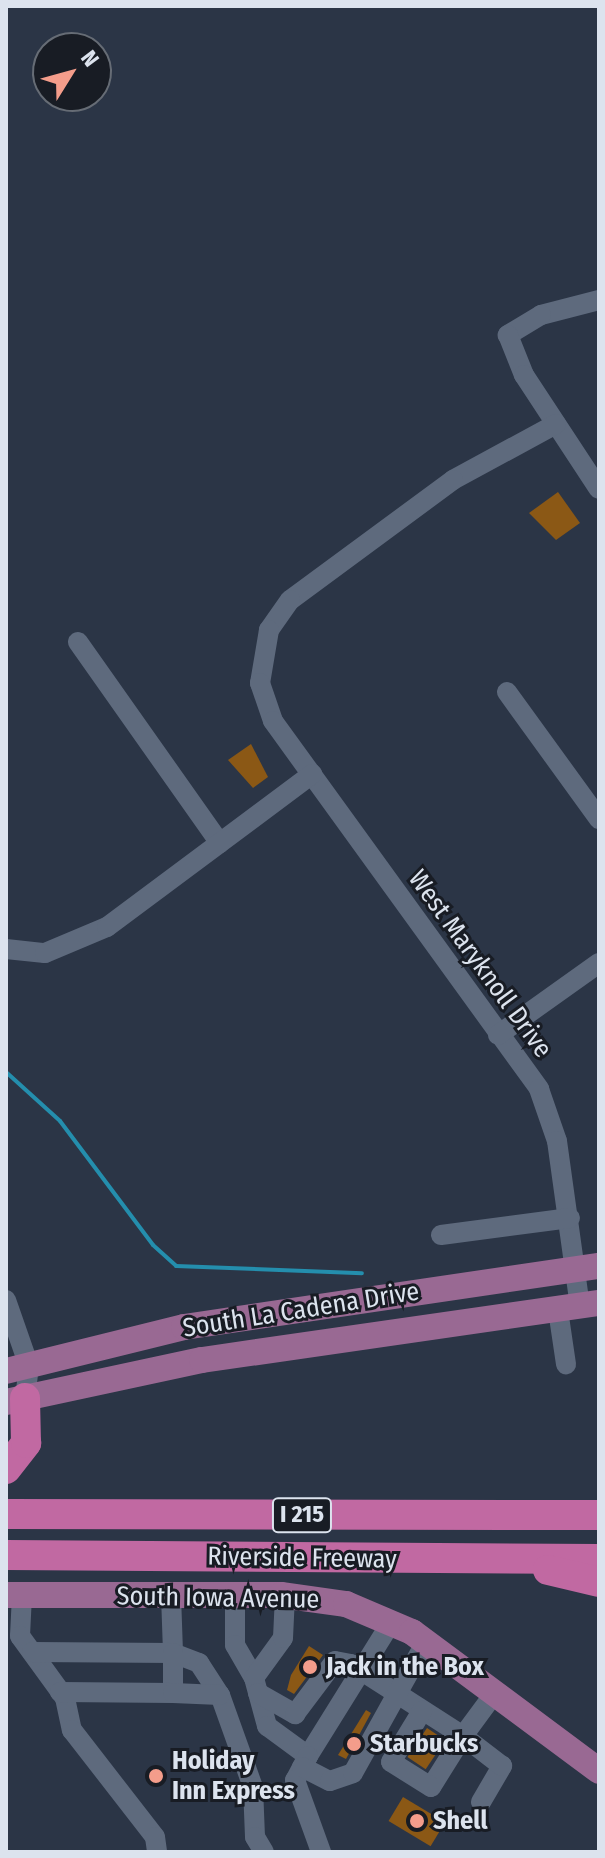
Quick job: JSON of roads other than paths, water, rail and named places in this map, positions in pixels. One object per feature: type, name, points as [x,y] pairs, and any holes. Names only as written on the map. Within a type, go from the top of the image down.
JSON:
[{"type":"highway","points":[[6,1469],[26,1443],[16,1400]]},
{"type":"highway","name":"Riverside Freeway","points":[[6,1514],[599,1515]]},
{"type":"highway","name":"Riverside Freeway","points":[[6,1555],[599,1559]]},
{"type":"highway","points":[[515,1560],[599,1582]]},
{"type":"main road","name":"South La Cadena Drive","points":[[13,1367],[184,1327],[586,1268]]},
{"type":"main road","name":"South La Cadena Drive","points":[[16,1400],[202,1360],[579,1306]]},
{"type":"main road","name":"South Iowa Avenue","points":[[16,1604],[171,1595],[285,1595],[346,1604],[392,1621],[426,1642],[599,1771]]},
{"type":"street","points":[[599,300],[541,315],[508,335],[556,424],[599,489]]},
{"type":"street","name":"West Maryknoll Drive","points":[[556,424],[453,480],[290,600],[266,638],[260,683],[273,721],[539,1089],[557,1141],[570,1218],[586,1268],[566,1364]]},
{"type":"street","points":[[78,642],[220,843]]},
{"type":"street","points":[[507,692],[599,819]]},
{"type":"street","points":[[6,949],[45,953],[107,927],[312,774]]},
{"type":"street","points":[[498,1035],[596,972]]},
{"type":"street","points":[[441,1235],[570,1218]]},
{"type":"street","points":[[6,1300],[16,1400]]},
{"type":"street","points":[[171,1595],[173,1693]]},
{"type":"street","points":[[235,1595],[235,1645],[256,1685],[267,1726],[330,1781],[353,1773],[394,1693],[426,1642]]},
{"type":"street","points":[[256,1685],[283,1638],[285,1595]]},
{"type":"street","points":[[16,1604],[20,1636],[60,1692],[72,1730],[155,1837],[157,1852]]},
{"type":"street","points":[[321,1852],[295,1780],[392,1621]]},
{"type":"street","points":[[32,1652],[173,1653],[199,1663],[220,1695],[253,1787],[255,1837],[264,1852]]},
{"type":"street","points":[[256,1685],[295,1714],[335,1661],[360,1672],[463,1736],[502,1766],[481,1802]]},
{"type":"street","points":[[60,1692],[220,1695]]},
{"type":"street","points":[[422,1711],[391,1762],[431,1787],[494,1694]]},
{"type":"waterway","points":[[6,1072],[60,1121],[153,1245],[176,1266],[362,1273]]},
{"type":"place","name":"Jack in the Box","points":[[310,1667]]},
{"type":"place","name":"Starbucks","points":[[354,1744]]},
{"type":"place","name":"Holiday Inn Express","points":[[156,1776]]},
{"type":"place","name":"Shell","points":[[417,1821]]}]
